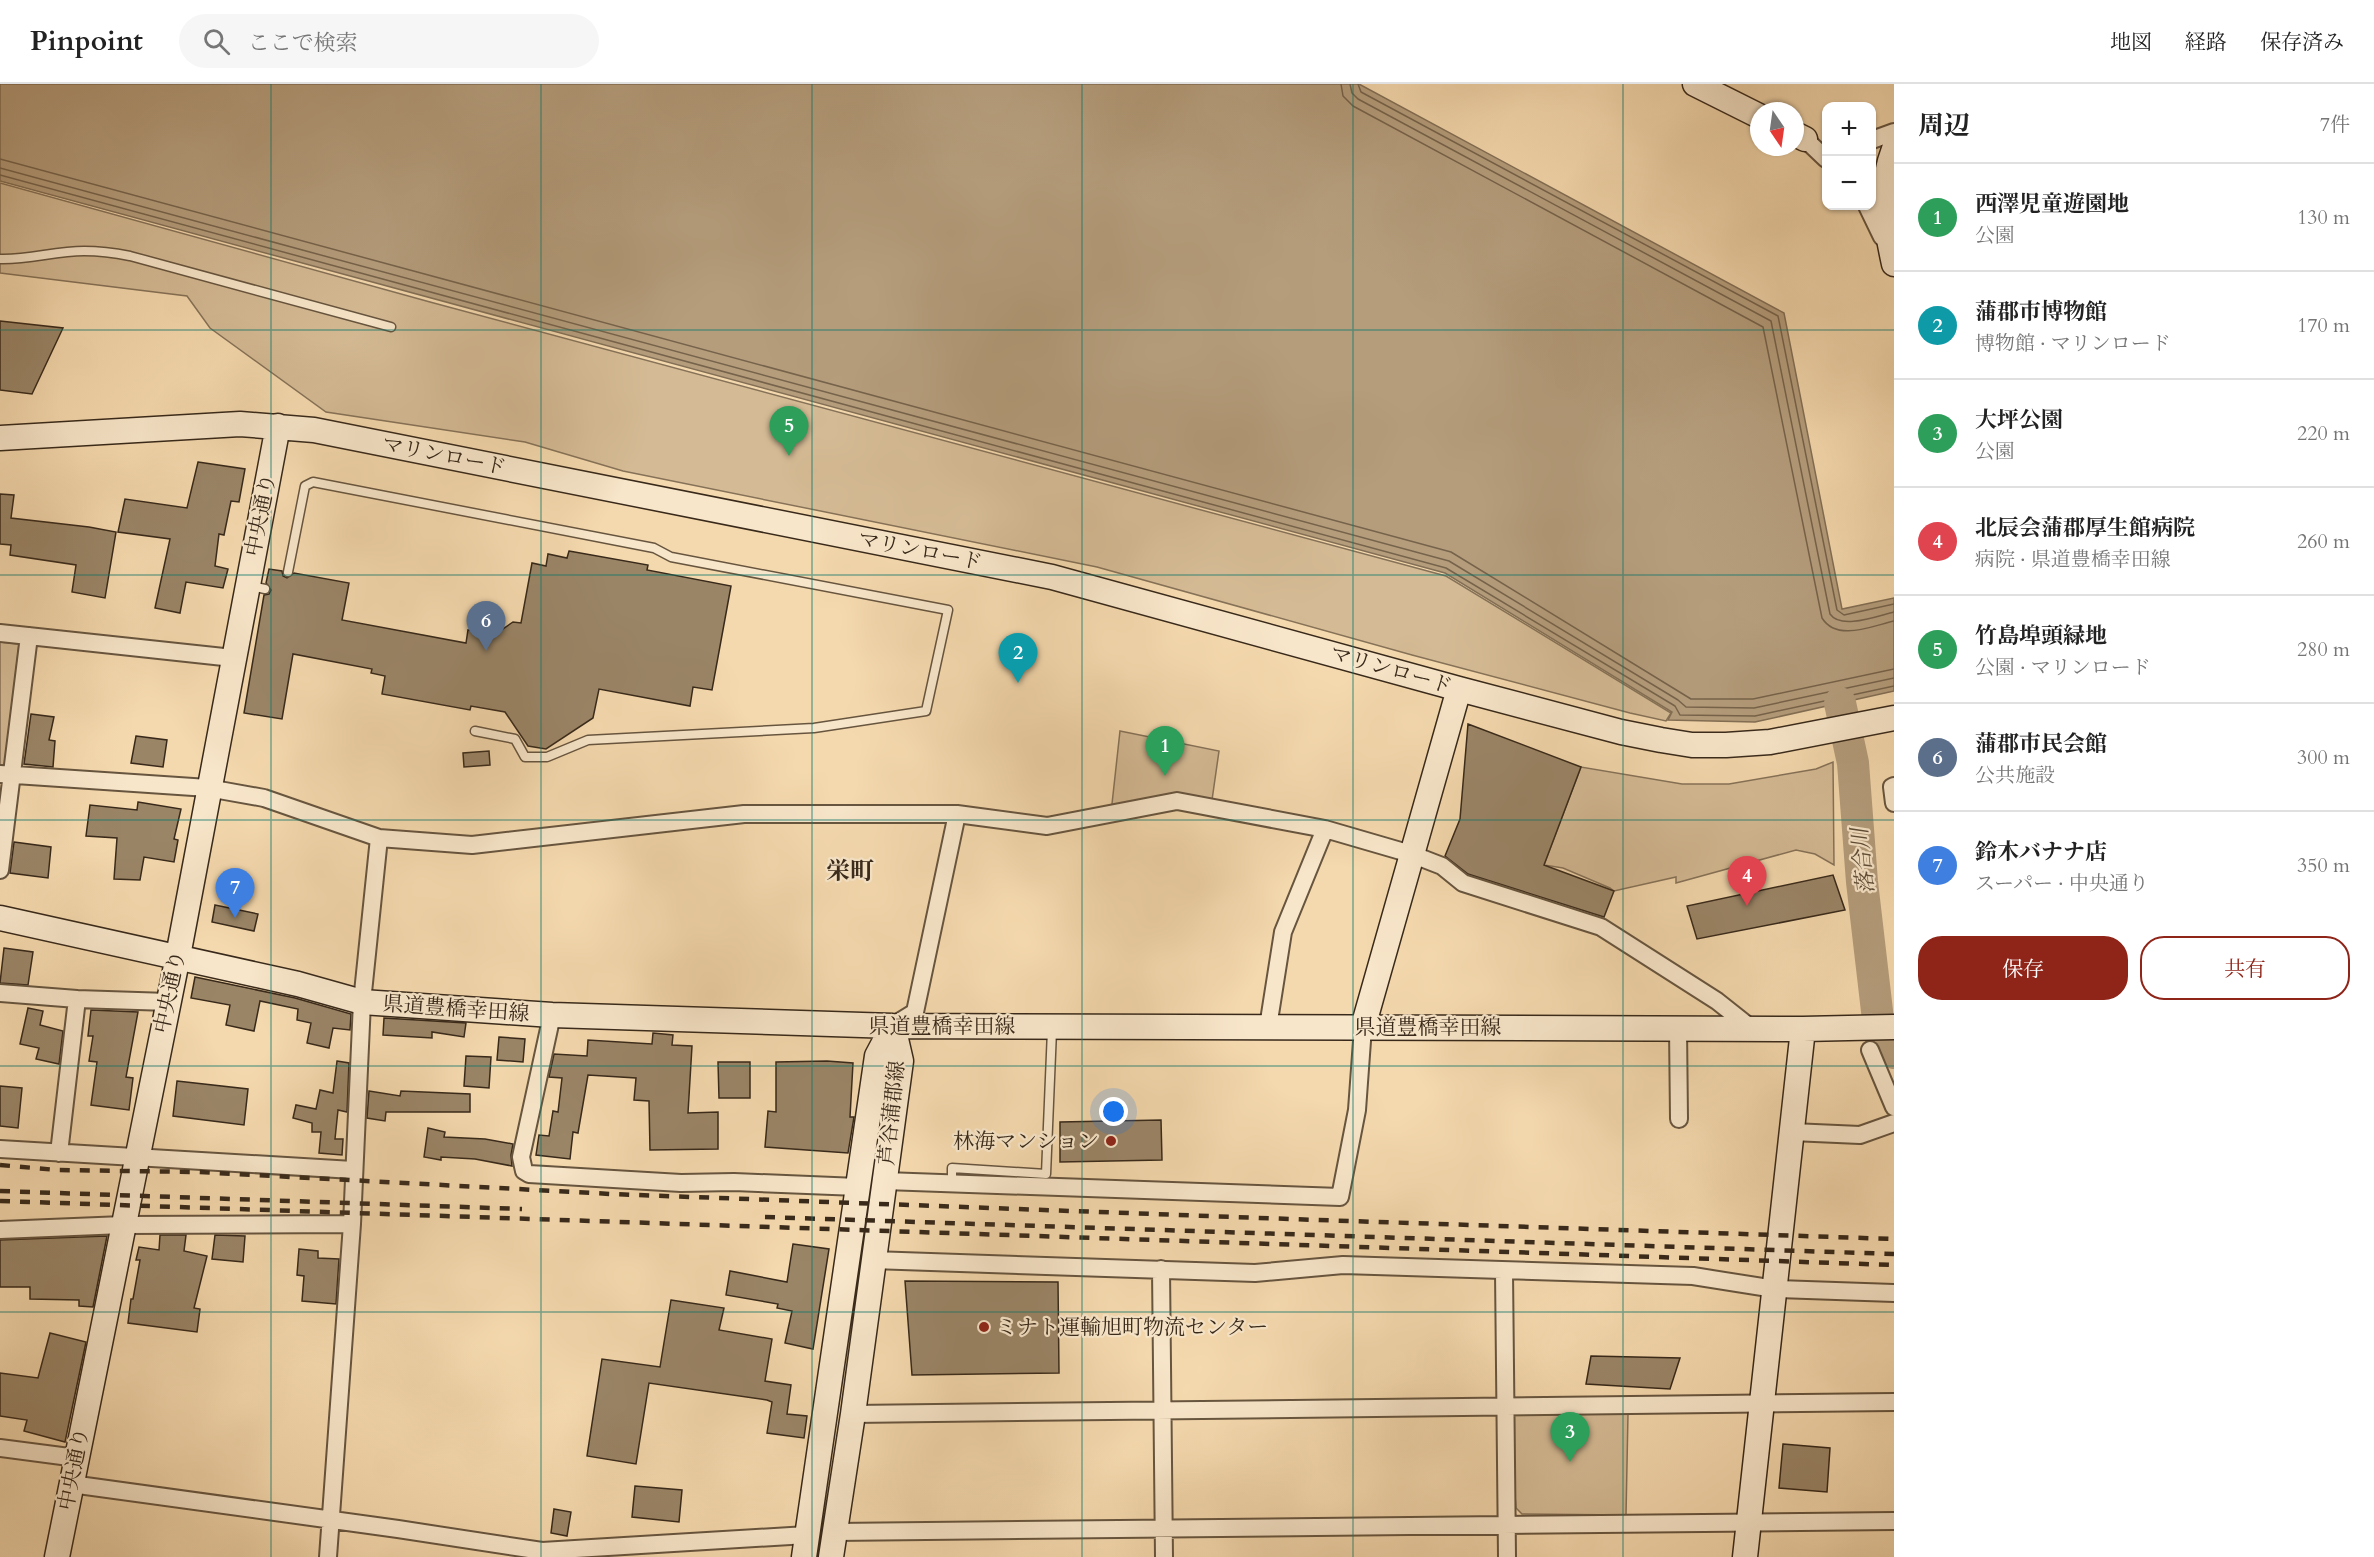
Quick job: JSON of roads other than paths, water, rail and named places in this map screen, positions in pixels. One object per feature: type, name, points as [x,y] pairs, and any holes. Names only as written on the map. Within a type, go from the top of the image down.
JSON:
[{"type":"street","points":[[1695,84],[1750,112]]},
{"type":"street","points":[[1876,139],[1894,132]]},
{"type":"street","points":[[1809,138],[1824,156]]},
{"type":"street","points":[[1894,148],[1887,166],[1883,195],[1884,216],[1894,264]]},
{"type":"street","points":[[1869,210],[1894,269]]},
{"type":"street","name":"マリンロード","points":[[0,438],[240,424],[314,429],[1052,577],[1621,732],[1692,745],[1770,742],[1894,718]]},
{"type":"street","name":"中央通り","points":[[57,1557],[178,957],[233,658],[256,587],[278,426]]},
{"type":"street","points":[[0,633],[233,658]]},
{"type":"street","points":[[0,870],[6,775],[29,636]]},
{"type":"street","points":[[885,1181],[1340,1197],[1357,1110],[1364,1027],[1458,689]]},
{"type":"street","points":[[6,775],[208,788],[264,798],[379,838],[472,845],[744,814],[957,814],[1047,826],[1177,801],[1325,829],[1411,854],[1442,866],[1463,883],[1601,927],[1717,1001],[1751,1028]]},
{"type":"street","points":[[1894,786],[1892,787],[1894,803]]},
{"type":"street","points":[[893,1026],[915,1012],[957,814]]},
{"type":"street","points":[[1268,1027],[1283,932],[1325,829]]},
{"type":"street","points":[[327,1557],[352,1224],[362,1002],[379,838]]},
{"type":"street","name":"県道豊橋幸田線","points":[[0,918],[298,984],[362,1002],[552,1015],[893,1026],[1803,1029],[1894,1027]]},
{"type":"street","points":[[0,993],[77,999],[168,1002]]},
{"type":"street","points":[[59,1153],[77,999]]},
{"type":"street","points":[[552,1015],[521,1157],[524,1171],[529,1174],[681,1183],[734,1182],[858,1187]]},
{"type":"street","name":"芦谷蒲郡線","points":[[831,1557],[853,1414],[900,1061],[893,1026]]},
{"type":"street","name":"芦谷蒲郡線","points":[[805,1546],[877,1056],[893,1026]]},
{"type":"street","points":[[1678,1028],[1679,1119]]},
{"type":"street","points":[[1745,1557],[1803,1029]]},
{"type":"street","points":[[1870,1050],[1894,1107]]},
{"type":"street","points":[[1792,1132],[1860,1135],[1894,1123]]},
{"type":"street","points":[[0,1149],[136,1159],[353,1170]]},
{"type":"street","points":[[0,1230],[123,1225],[352,1224]]},
{"type":"street","points":[[872,1260],[1255,1273],[1343,1265],[1504,1272],[1693,1276],[1774,1289],[1894,1293]]},
{"type":"street","points":[[1161,1269],[1164,1557]]},
{"type":"street","points":[[1504,1272],[1507,1557]]},
{"type":"street","points":[[853,1414],[1894,1402]]},
{"type":"street","points":[[0,1448],[77,1458]]},
{"type":"street","points":[[70,1484],[398,1529],[542,1554],[805,1546]]},
{"type":"street","points":[[834,1532],[1894,1521]]},
{"type":"lane","points":[[0,259],[22,260],[82,251],[103,251],[130,256],[391,327]]},
{"type":"lane","points":[[288,572],[305,486],[313,482],[654,548],[671,557],[948,610],[926,711],[814,728],[588,740],[548,757],[525,757],[515,740],[475,731]]},
{"type":"lane","points":[[952,1184],[952,1168],[1046,1174],[1052,1026]]},
{"type":"water","points":[[0,84],[1359,84],[1784,313],[1842,609],[1894,598],[1894,691],[1755,722],[1668,720],[1672,712],[1445,573],[0,181]]},
{"type":"waterway","name":"落合川","points":[[1840,703],[1853,763],[1862,882],[1879,1028],[1894,1053]]},
{"type":"railway","points":[[0,1165],[57,1170],[198,1172],[611,1194],[1894,1239]]},
{"type":"railway","points":[[0,1191],[522,1209]]},
{"type":"railway","points":[[0,1201],[1894,1265]]},
{"type":"railway","points":[[765,1217],[1894,1254]]},
{"type":"place","name":"竹島埠頭緑地","points":[[789,456]]},
{"type":"place","name":"蒲郡市民会館","points":[[486,651]]},
{"type":"place","name":"蒲郡市博物館","points":[[1018,683]]},
{"type":"place","name":"西澤児童遊園地","points":[[1165,776]]},
{"type":"place","name":"北辰会蒲郡厚生館病院","points":[[1747,906]]},
{"type":"place","name":"鈴木バナナ店","points":[[235,918]]},
{"type":"place","name":"林海マンション","points":[[1111,1141]]},
{"type":"place","name":"ミナト運輸旭町物流センター","points":[[984,1327]]},
{"type":"place","name":"大坪公園","points":[[1570,1462]]},
{"type":"district","name":"栄町","points":[[850,871]]}]
